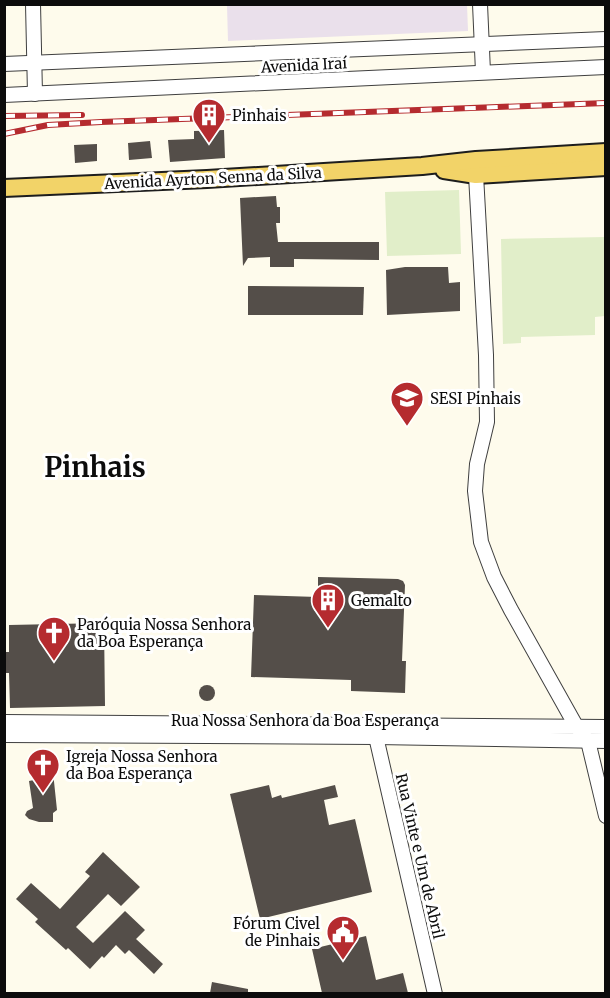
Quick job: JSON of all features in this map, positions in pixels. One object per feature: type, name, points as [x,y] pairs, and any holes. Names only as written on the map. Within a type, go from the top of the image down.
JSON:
[{"type":"main road","name":"Avenida Ayrton Senna da Silva","points":[[4,188],[207,179],[606,152]]},
{"type":"main road","name":"Avenida Ayrton Senna da Silva","points":[[422,166],[476,175],[606,168]]},
{"type":"street","points":[[33,4],[35,94]]},
{"type":"street","points":[[480,4],[483,72]]},
{"type":"street","name":"Avenida Iraí","points":[[4,64],[606,39]]},
{"type":"street","name":"Avenida Iraí","points":[[4,94],[606,67]]},
{"type":"street","points":[[476,175],[486,355],[487,422],[477,464],[475,491],[481,542],[494,577],[511,610],[576,726],[588,741],[606,816]]},
{"type":"street","name":"Rua Nossa Senhora da Boa Esperança","points":[[4,722],[375,731],[606,741]]},
{"type":"street","name":"Rua Nossa Senhora da Boa Esperança","points":[[4,735],[606,727]]},
{"type":"street","name":"Rua Vinte e Um de Abril","points":[[375,731],[435,993]]},
{"type":"shaded area","points":[[227,5],[467,5],[468,31],[228,41]]},
{"type":"green space","points":[[459,190],[461,254],[387,256],[385,192]]},
{"type":"green space","points":[[605,237],[605,316],[595,317],[595,335],[521,337],[521,343],[503,344],[501,239]]},
{"type":"building","points":[[224,130],[225,158],[170,162],[168,140],[194,139],[194,131]]},
{"type":"building","points":[[150,141],[152,158],[129,160],[128,143]]},
{"type":"building","points":[[97,144],[97,161],[75,163],[74,145]]},
{"type":"building","points":[[276,196],[277,207],[280,207],[280,223],[276,223],[278,242],[379,242],[379,260],[294,259],[294,267],[270,267],[270,257],[248,258],[243,266],[240,198]]},
{"type":"building","points":[[405,267],[448,267],[449,283],[460,282],[460,311],[387,315],[386,270]]},
{"type":"building","points":[[248,286],[364,287],[363,315],[248,315]]},
{"type":"building","name":"Gemalto","points":[[318,577],[403,581],[405,585],[402,661],[406,661],[405,693],[351,691],[351,680],[251,677],[254,595],[318,597]]},
{"type":"building","name":"Paróquia Nossa Senhora da Boa Esperança","points":[[104,623],[105,706],[10,708],[9,673],[4,673],[4,652],[9,652],[9,625]]},
{"type":"building","points":[[204,685],[210,685],[215,693],[213,699],[204,701],[199,696],[199,690]]},
{"type":"building","name":"Igreja Nossa Senhora da Boa Esperança","points":[[53,772],[57,810],[53,813],[53,822],[29,819],[25,815],[33,808],[29,781],[34,780],[34,775]]},
{"type":"building","points":[[269,785],[272,798],[281,795],[282,798],[335,785],[338,797],[324,800],[329,825],[355,819],[372,892],[260,919],[230,794]]},
{"type":"building","points":[[103,852],[140,887],[121,906],[108,894],[76,927],[93,943],[125,911],[145,930],[136,939],[163,964],[154,974],[129,950],[125,954],[116,945],[90,969],[35,922],[38,919],[16,899],[31,883],[60,909],[90,876],[85,872]]},
{"type":"building","name":"Fórum Civel de Pinhais","points":[[366,936],[376,980],[403,973],[408,993],[322,993],[312,949]]},
{"type":"building","points":[[212,982],[248,989],[248,993],[210,993]]},
{"type":"railway","points":[[4,134],[48,125],[101,122],[606,103]]},
{"type":"railway","points":[[4,116],[82,115]]},
{"type":"place","name":"Pinhais","points":[[209,144]]},
{"type":"place","name":"SESI Pinhais","points":[[407,427]]},
{"type":"place","name":"Gemalto","points":[[328,629]]},
{"type":"place","name":"Paróquia Nossa Senhora da Boa Esperança","points":[[54,662]]},
{"type":"place","name":"Igreja Nossa Senhora da Boa Esperança","points":[[43,794]]},
{"type":"place","name":"Fórum Civel de Pinhais","points":[[343,961]]},
{"type":"district","name":"Pinhais","points":[[95,467]]}]
